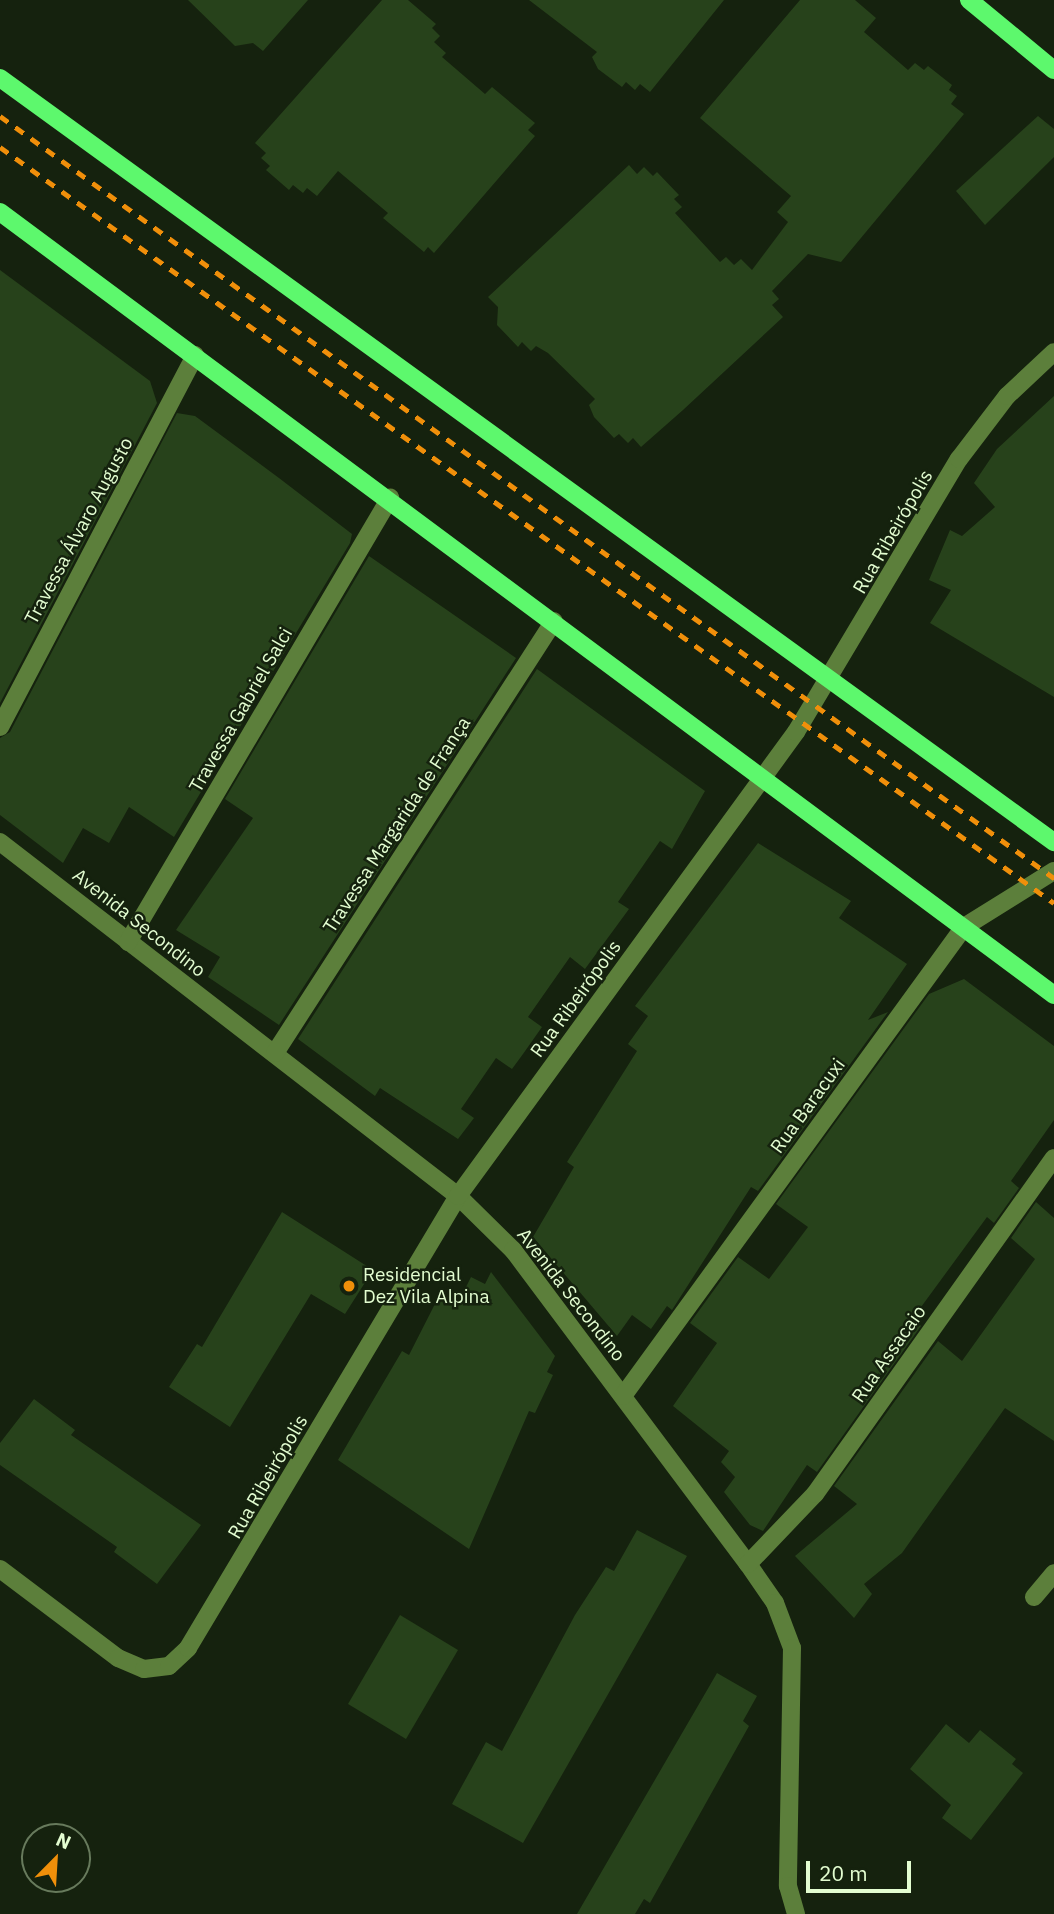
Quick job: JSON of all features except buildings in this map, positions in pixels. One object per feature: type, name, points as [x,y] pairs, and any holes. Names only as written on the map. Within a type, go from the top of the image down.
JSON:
[{"type":"main road","points":[[969,0],[1054,70]]},
{"type":"main road","points":[[0,78],[1054,842]]},
{"type":"main road","points":[[0,212],[390,498],[762,780],[1054,995]]},
{"type":"street","name":"Rua Ribeirópolis","points":[[0,1569],[118,1658],[144,1669],[169,1666],[207,1622],[458,1196],[762,780],[830,681],[959,458],[1007,397],[1054,352]]},
{"type":"street","name":"Travessa Álvaro Augusto","points":[[0,727],[195,355]]},
{"type":"street","name":"Travessa Gabriel Salci","points":[[128,943],[390,498]]},
{"type":"street","name":"Travessa Margarida de França","points":[[275,1052],[554,621]]},
{"type":"street","name":"Avenida Secondino","points":[[0,842],[458,1196],[513,1250],[748,1564],[775,1602],[792,1648],[788,1886],[796,1914]]},
{"type":"street","name":"Rua Baracuxi","points":[[623,1396],[964,927],[1054,871]]},
{"type":"street","name":"Rua Assacaio","points":[[748,1564],[815,1494],[1054,1158]]},
{"type":"street","points":[[1034,1597],[1054,1573]]},
{"type":"railway","points":[[0,116],[1054,878]]},
{"type":"railway","points":[[0,147],[1054,903]]},
{"type":"place","name":"Residencial Dez Vila Alpina","points":[[349,1286]]}]
